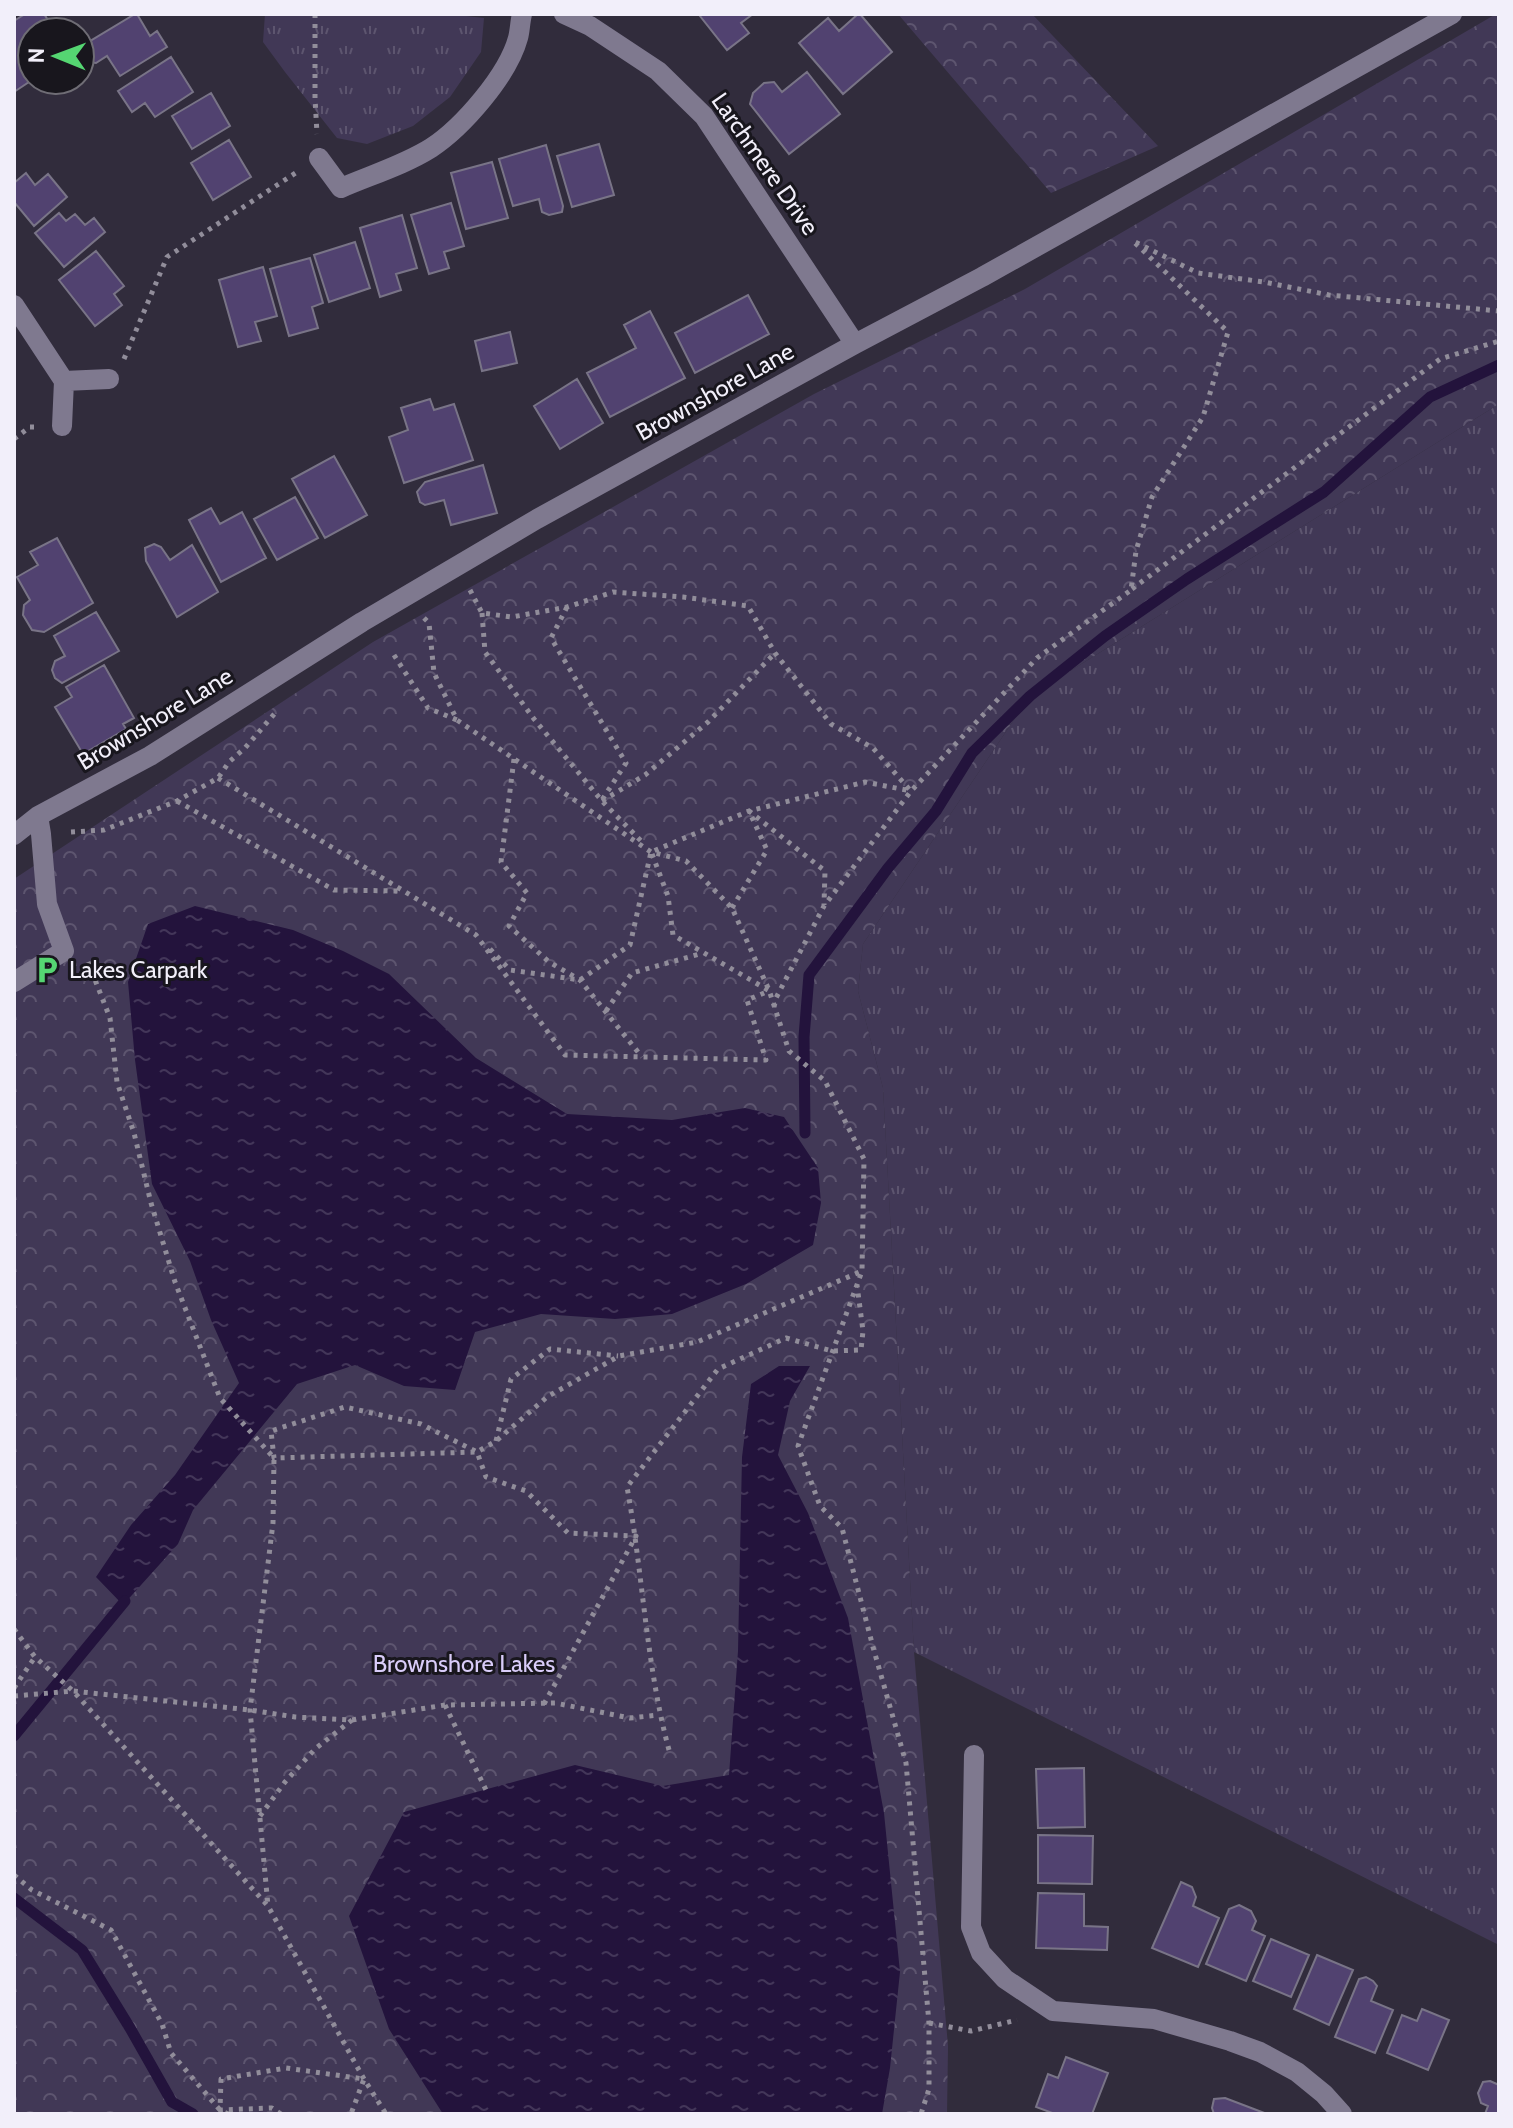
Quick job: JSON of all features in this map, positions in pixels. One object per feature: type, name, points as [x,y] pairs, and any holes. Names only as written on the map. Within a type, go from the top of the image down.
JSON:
[{"type":"street","points":[[319,158],[341,188],[431,148],[456,129],[501,75],[518,40],[522,14]]},
{"type":"street","name":"Larchmere Drive","points":[[564,14],[590,26],[658,71],[704,116],[855,344]]},
{"type":"street","name":"Brownshore Lane","points":[[14,835],[40,825],[362,622],[537,519],[996,269],[1452,14]]},
{"type":"street","points":[[14,305],[64,381],[62,426]]},
{"type":"street","points":[[64,381],[109,379]]},
{"type":"street","points":[[14,982],[64,951],[47,904],[40,825]]},
{"type":"street","points":[[974,1755],[971,1927],[981,1953],[1005,1979],[1053,2011],[1154,2019],[1260,2052],[1297,2072],[1342,2114]]},
{"type":"path","points":[[109,379],[124,359],[167,257],[319,158],[315,14]]},
{"type":"path","points":[[1131,590],[1136,551],[1152,497],[1203,417],[1228,332],[1133,241],[1198,273],[1329,295],[1499,311]]},
{"type":"path","points":[[774,1007],[824,906],[911,791],[1037,658],[1440,359],[1499,341]]},
{"type":"path","points":[[470,590],[482,613],[485,652],[534,719],[602,801],[651,852],[668,896],[673,935],[769,990]]},
{"type":"path","points":[[482,613],[512,617],[567,607],[613,592],[748,606],[775,653],[831,724],[873,748],[911,791]]},
{"type":"path","points":[[567,607],[551,638],[626,763],[602,801]]},
{"type":"path","points":[[424,617],[429,623],[434,673],[457,720]]},
{"type":"path","points":[[602,801],[645,775],[708,722],[775,653]]},
{"type":"path","points":[[394,655],[428,708],[457,720],[651,852],[686,861],[732,908],[769,990],[789,1051],[825,1081],[864,1159],[862,1271],[798,1446],[820,1506],[842,1528],[906,1763],[929,2023],[929,2089],[921,2114]]},
{"type":"path","points":[[40,825],[104,830],[177,801],[218,778],[279,709]]},
{"type":"path","points":[[514,759],[501,862],[527,893],[509,926],[549,962],[580,980],[642,1057]]},
{"type":"path","points":[[218,778],[476,935],[510,970],[580,980],[630,945],[651,852]]},
{"type":"path","points":[[651,852],[749,811],[865,782],[911,791]]},
{"type":"path","points":[[177,801],[334,890],[403,891]]},
{"type":"path","points":[[749,811],[825,871],[824,906]]},
{"type":"path","points":[[732,908],[767,850],[749,811]]},
{"type":"path","points":[[476,935],[565,1055],[766,1060],[747,1000],[769,990]]},
{"type":"path","points":[[83,949],[110,1018],[117,1082],[175,1282],[220,1398],[274,1458],[477,1452],[496,1441],[547,1397],[619,1356]]},
{"type":"path","points":[[606,1011],[632,973],[704,952]]},
{"type":"path","points":[[496,1441],[511,1379],[550,1349],[619,1356],[697,1342],[862,1271]]},
{"type":"path","points":[[669,1750],[659,1715],[627,1487],[718,1369],[786,1338],[832,1351],[861,1350],[863,1331],[857,1284]]},
{"type":"path","points":[[268,1906],[250,1710],[273,1523],[274,1458],[271,1431],[345,1407],[421,1424],[477,1452],[486,1477],[526,1491],[568,1533],[636,1536]]},
{"type":"path","points":[[544,1704],[636,1536]]},
{"type":"path","points":[[14,1629],[35,1657],[73,1691],[268,1906],[386,2114]]},
{"type":"path","points":[[14,1688],[35,1657]]},
{"type":"path","points":[[14,1696],[73,1691],[295,1717],[352,1720],[445,1705],[555,1703],[630,1718],[659,1715]]},
{"type":"path","points":[[445,1705],[486,1790]]},
{"type":"path","points":[[260,1817],[285,1782],[315,1749],[352,1720]]},
{"type":"path","points":[[14,1875],[32,1890],[111,1930],[162,2024],[171,2053],[220,2110],[228,2114]]},
{"type":"path","points":[[929,2023],[971,2031],[1053,2011]]},
{"type":"path","points":[[220,2110],[221,2079],[286,2068],[364,2079]]},
{"type":"path","points":[[351,2114],[364,2079]]},
{"type":"path","points":[[220,2110],[272,2108],[281,2114]]},
{"type":"green space","points":[[265,14],[448,14],[484,18],[481,52],[450,97],[413,126],[367,144],[337,138],[285,72],[263,42]]},
{"type":"green space","points":[[898,14],[1032,14],[1158,146],[1051,193]]},
{"type":"green space","name":"Brownshore Lakes","points":[[1499,14],[1499,404],[1030,696],[863,944],[858,991],[883,1088],[914,1652],[948,2046],[947,2114],[14,2114],[14,879],[373,642],[814,394],[1025,289]]},
{"type":"green space","points":[[1499,404],[1499,1945],[914,1652],[883,1088],[858,991],[863,944],[1030,696]]},
{"type":"water","points":[[195,906],[293,930],[389,974],[476,1058],[567,1114],[672,1120],[745,1108],[784,1117],[818,1168],[821,1203],[813,1245],[746,1284],[672,1314],[615,1319],[541,1314],[475,1332],[455,1390],[404,1386],[355,1365],[297,1384],[193,1510],[178,1544],[123,1605],[96,1577],[131,1525],[175,1475],[239,1383],[211,1320],[190,1261],[152,1184],[135,1060],[128,982],[148,924]]},
{"type":"water","points":[[779,1366],[810,1366],[790,1401],[778,1455],[808,1513],[848,1618],[884,1813],[900,1972],[882,2114],[443,2114],[389,2029],[349,1916],[404,1812],[575,1765],[663,1786],[729,1775],[738,1651],[742,1457],[751,1384]]},
{"type":"building","points":[[44,14],[45,16],[22,16]]},
{"type":"building","points":[[137,14],[150,36],[157,31],[167,47],[120,76],[107,56],[96,63],[96,38]]},
{"type":"building","points":[[753,14],[741,23],[749,33],[727,50],[700,16]]},
{"type":"building","points":[[858,14],[892,52],[843,94],[799,43],[828,18],[839,31]]},
{"type":"building","points":[[16,20],[14,92],[14,21]]},
{"type":"building","points":[[171,57],[193,92],[155,117],[145,103],[132,112],[118,91]]},
{"type":"building","points":[[807,72],[840,114],[789,154],[750,104],[753,93],[764,83],[774,82],[782,92]]},
{"type":"building","points":[[211,93],[230,126],[192,149],[172,116]]},
{"type":"building","points":[[229,140],[251,177],[213,200],[191,163]]},
{"type":"building","points":[[599,144],[614,195],[572,207],[557,156]]},
{"type":"building","points":[[546,145],[563,206],[562,212],[549,215],[542,212],[539,199],[513,206],[499,159]]},
{"type":"building","points":[[492,162],[508,218],[466,229],[451,173]]},
{"type":"building","points":[[26,173],[35,185],[48,174],[67,197],[34,226],[14,202],[14,183]]},
{"type":"building","points":[[451,203],[464,246],[444,252],[449,268],[429,274],[411,215]]},
{"type":"building","points":[[59,213],[66,221],[75,214],[85,225],[94,218],[105,232],[64,267],[35,233]]},
{"type":"building","points":[[402,215],[417,268],[396,274],[401,290],[380,297],[360,228]]},
{"type":"building","points":[[355,242],[370,288],[329,302],[314,255]]},
{"type":"building","points":[[96,251],[124,286],[114,294],[122,305],[95,326],[59,280]]},
{"type":"building","points":[[310,258],[323,303],[312,307],[318,328],[289,336],[270,269]]},
{"type":"building","points":[[263,267],[277,316],[255,322],[261,341],[238,347],[219,280]]},
{"type":"building","points":[[748,295],[769,334],[695,373],[675,333]]},
{"type":"building","points":[[650,311],[685,378],[610,417],[587,373],[636,348],[624,325]]},
{"type":"building","points":[[510,332],[517,363],[482,371],[475,341]]},
{"type":"building","points":[[577,379],[603,423],[560,449],[534,406]]},
{"type":"building","points":[[430,399],[434,410],[454,404],[473,460],[404,483],[389,437],[408,430],[401,408]]},
{"type":"building","points":[[334,456],[367,515],[325,538],[292,479]]},
{"type":"building","points":[[483,465],[497,513],[451,525],[444,500],[425,505],[420,502],[417,492],[425,482]]},
{"type":"building","points":[[295,497],[318,538],[277,560],[254,519]]},
{"type":"building","points":[[211,508],[220,524],[242,512],[266,558],[221,582],[189,520]]},
{"type":"building","points":[[57,538],[93,603],[44,632],[32,630],[23,615],[24,605],[30,600],[17,577],[38,565],[30,552]]},
{"type":"building","points":[[154,544],[161,547],[170,560],[192,545],[218,592],[177,617],[146,561],[145,548]]},
{"type":"building","points":[[96,612],[119,651],[62,683],[55,678],[52,670],[55,661],[65,656],[54,636]]},
{"type":"building","points":[[104,665],[134,718],[123,724],[126,729],[83,754],[55,707],[72,697],[66,687]]},
{"type":"building","points":[[1084,1768],[1085,1827],[1038,1828],[1036,1769]]},
{"type":"building","points":[[1038,1835],[1093,1836],[1092,1884],[1038,1883]]},
{"type":"building","points":[[1181,1882],[1192,1887],[1196,1897],[1193,1906],[1219,1918],[1198,1967],[1152,1948]]},
{"type":"building","points":[[1038,1893],[1084,1894],[1084,1926],[1108,1927],[1107,1950],[1036,1948]]},
{"type":"building","points":[[1239,1905],[1251,1911],[1256,1921],[1252,1930],[1265,1936],[1246,1981],[1206,1964],[1229,1909]]},
{"type":"building","points":[[1271,1939],[1309,1955],[1291,1997],[1253,1981]]},
{"type":"building","points":[[1317,1955],[1353,1970],[1329,2025],[1294,2009]]},
{"type":"building","points":[[1366,1977],[1377,1986],[1371,2001],[1393,2010],[1375,2053],[1335,2037],[1359,1979]]},
{"type":"building","points":[[1422,2009],[1449,2020],[1428,2070],[1387,2053],[1402,2015],[1417,2021]]},
{"type":"building","points":[[1066,2057],[1108,2073],[1092,2114],[1055,2114],[1036,2107],[1048,2074],[1058,2078]]},
{"type":"building","points":[[1483,2082],[1499,2085],[1499,2114],[1485,2114],[1488,2106],[1481,2103],[1478,2093]]},
{"type":"building","points":[[1225,2098],[1267,2114],[1214,2114],[1214,2099]]},
{"type":"waterway","points":[[805,1133],[804,1037],[809,975],[888,868],[936,811],[972,753],[1030,696],[1105,636],[1187,579],[1324,492],[1430,397],[1499,365]]},
{"type":"waterway","points":[[14,1736],[125,1601]]},
{"type":"waterway","points":[[14,1898],[82,1950],[172,2102],[193,2114]]},
{"type":"place","name":"Lakes Carpark","points":[[47,970]]}]
